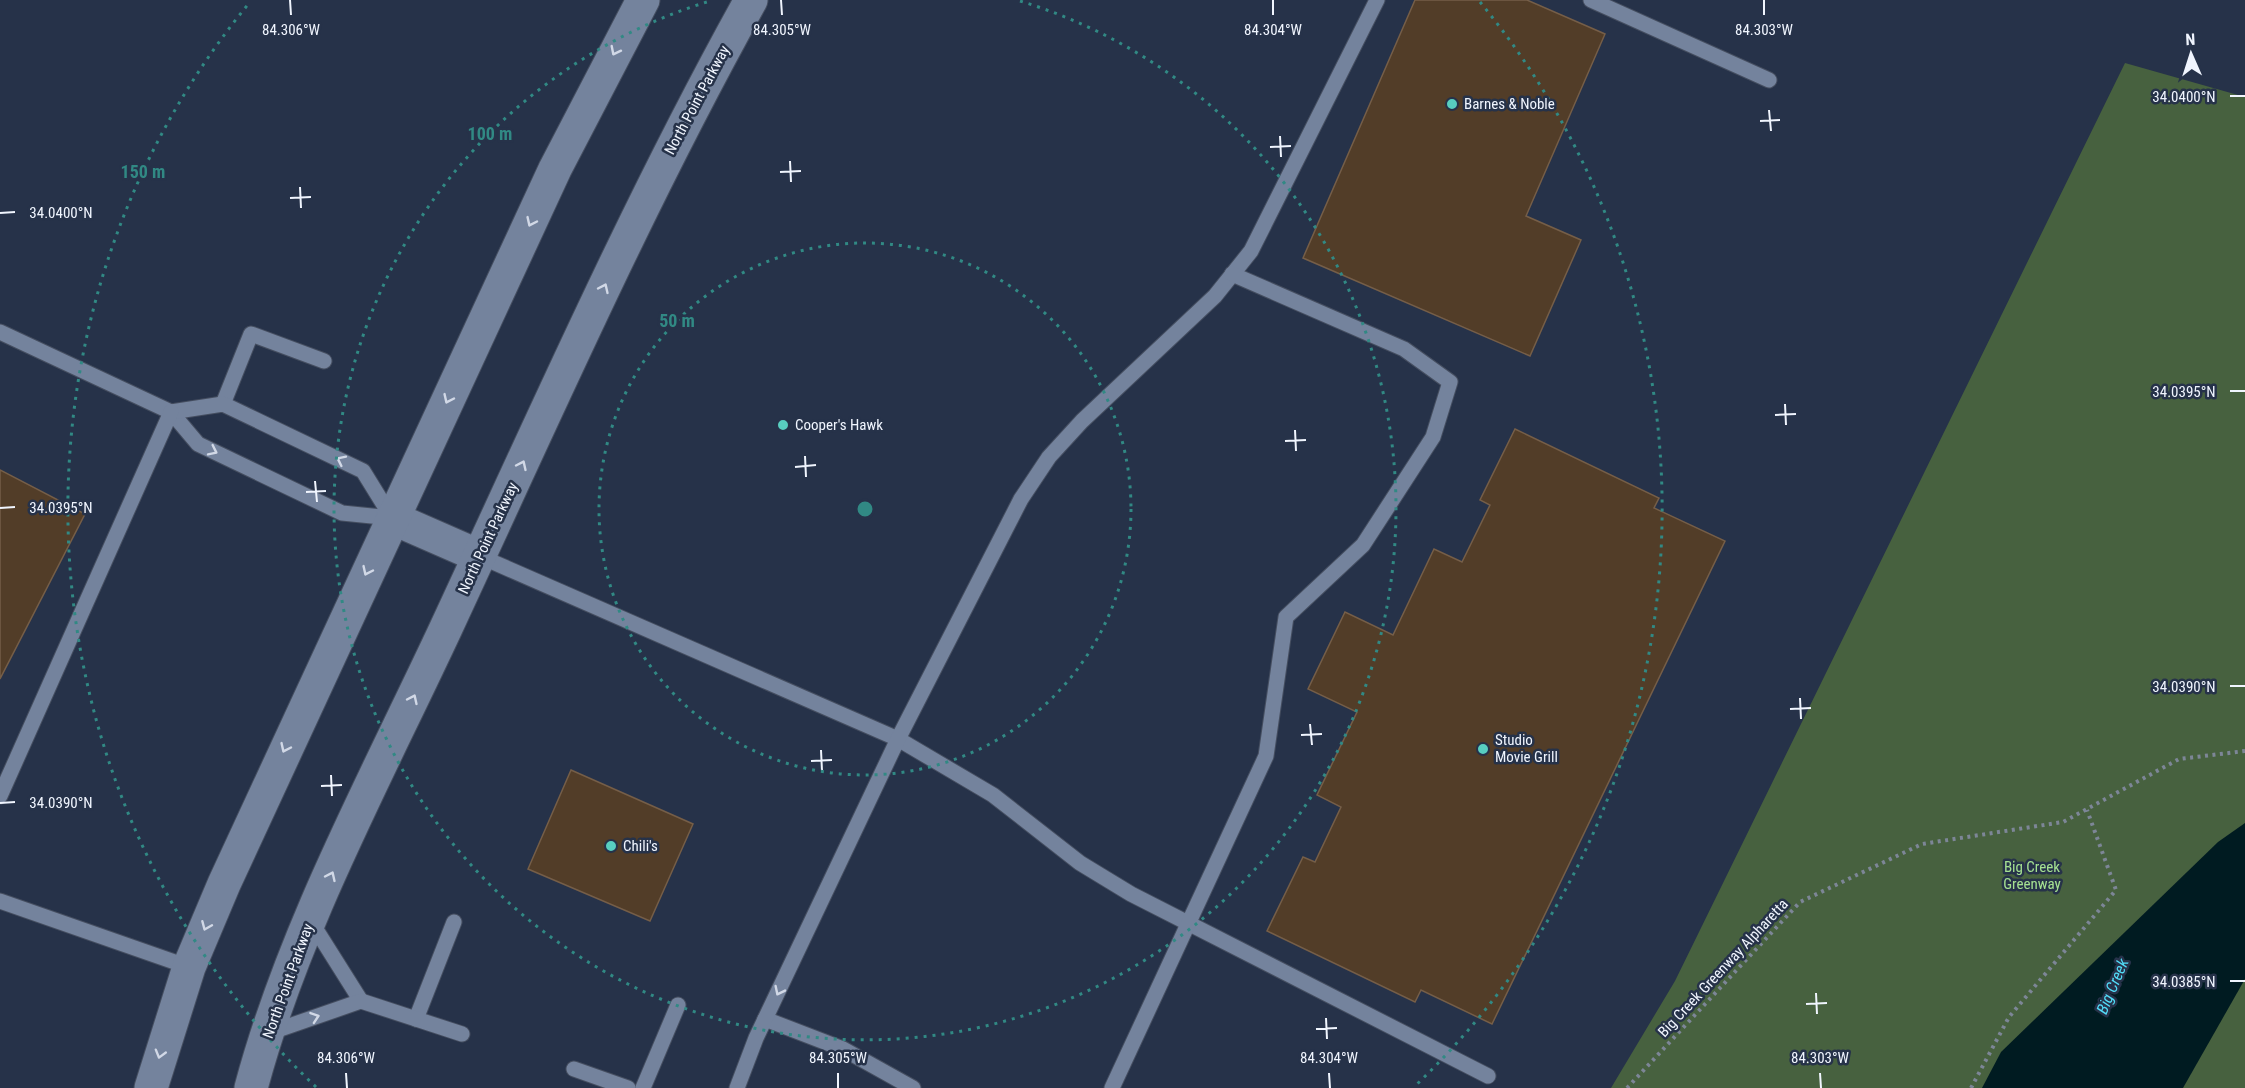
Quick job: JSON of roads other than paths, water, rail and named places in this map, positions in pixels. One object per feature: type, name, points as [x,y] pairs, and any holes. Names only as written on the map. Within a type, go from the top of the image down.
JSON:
[{"type":"street","points":[[151,1088],[189,967],[228,873],[555,169],[643,0]]},
{"type":"street","name":"North Point Parkway","points":[[251,1088],[310,920],[648,195],[706,81],[751,0]]},
{"type":"street","points":[[392,518],[479,556]]},
{"type":"lane","points":[[737,1088],[765,1019],[898,739],[1021,499],[1049,457],[1124,380],[1215,297],[1251,251],[1377,0]]},
{"type":"lane","points":[[1591,0],[1769,80]]},
{"type":"lane","points":[[1112,1088],[1266,756],[1286,617],[1362,545],[1433,437],[1450,382],[1404,349],[1232,274]]},
{"type":"lane","points":[[0,332],[171,412],[198,444],[342,513],[392,518]]},
{"type":"lane","points":[[223,404],[251,334],[324,362]]},
{"type":"lane","points":[[171,412],[223,404],[363,471],[392,518]]},
{"type":"lane","points":[[0,796],[171,412]]},
{"type":"lane","points":[[479,556],[898,739],[993,795],[1080,863],[1131,894],[1488,1076]]},
{"type":"lane","points":[[0,901],[189,967]]},
{"type":"lane","points":[[310,920],[361,1001]]},
{"type":"lane","points":[[416,1019],[454,922]]},
{"type":"lane","points":[[269,1033],[361,1001],[462,1034]]},
{"type":"lane","points":[[643,1088],[678,1005]]},
{"type":"lane","points":[[765,1019],[843,1049],[913,1088]]},
{"type":"lane","points":[[574,1069],[628,1088]]},
{"type":"water","name":"Big Creek","points":[[2245,823],[2245,979],[2183,1088],[1982,1088],[2001,1052],[2218,842]]},
{"type":"place","name":"Barnes & Noble","points":[[1452,104]]},
{"type":"place","name":"Cooper's Hawk","points":[[783,425]]},
{"type":"place","name":"Studio Movie Grill","points":[[1483,749]]},
{"type":"place","name":"Chili's","points":[[611,846]]},
{"type":"park label","name":"Big Creek Greenway","points":[[2032,876]]}]
